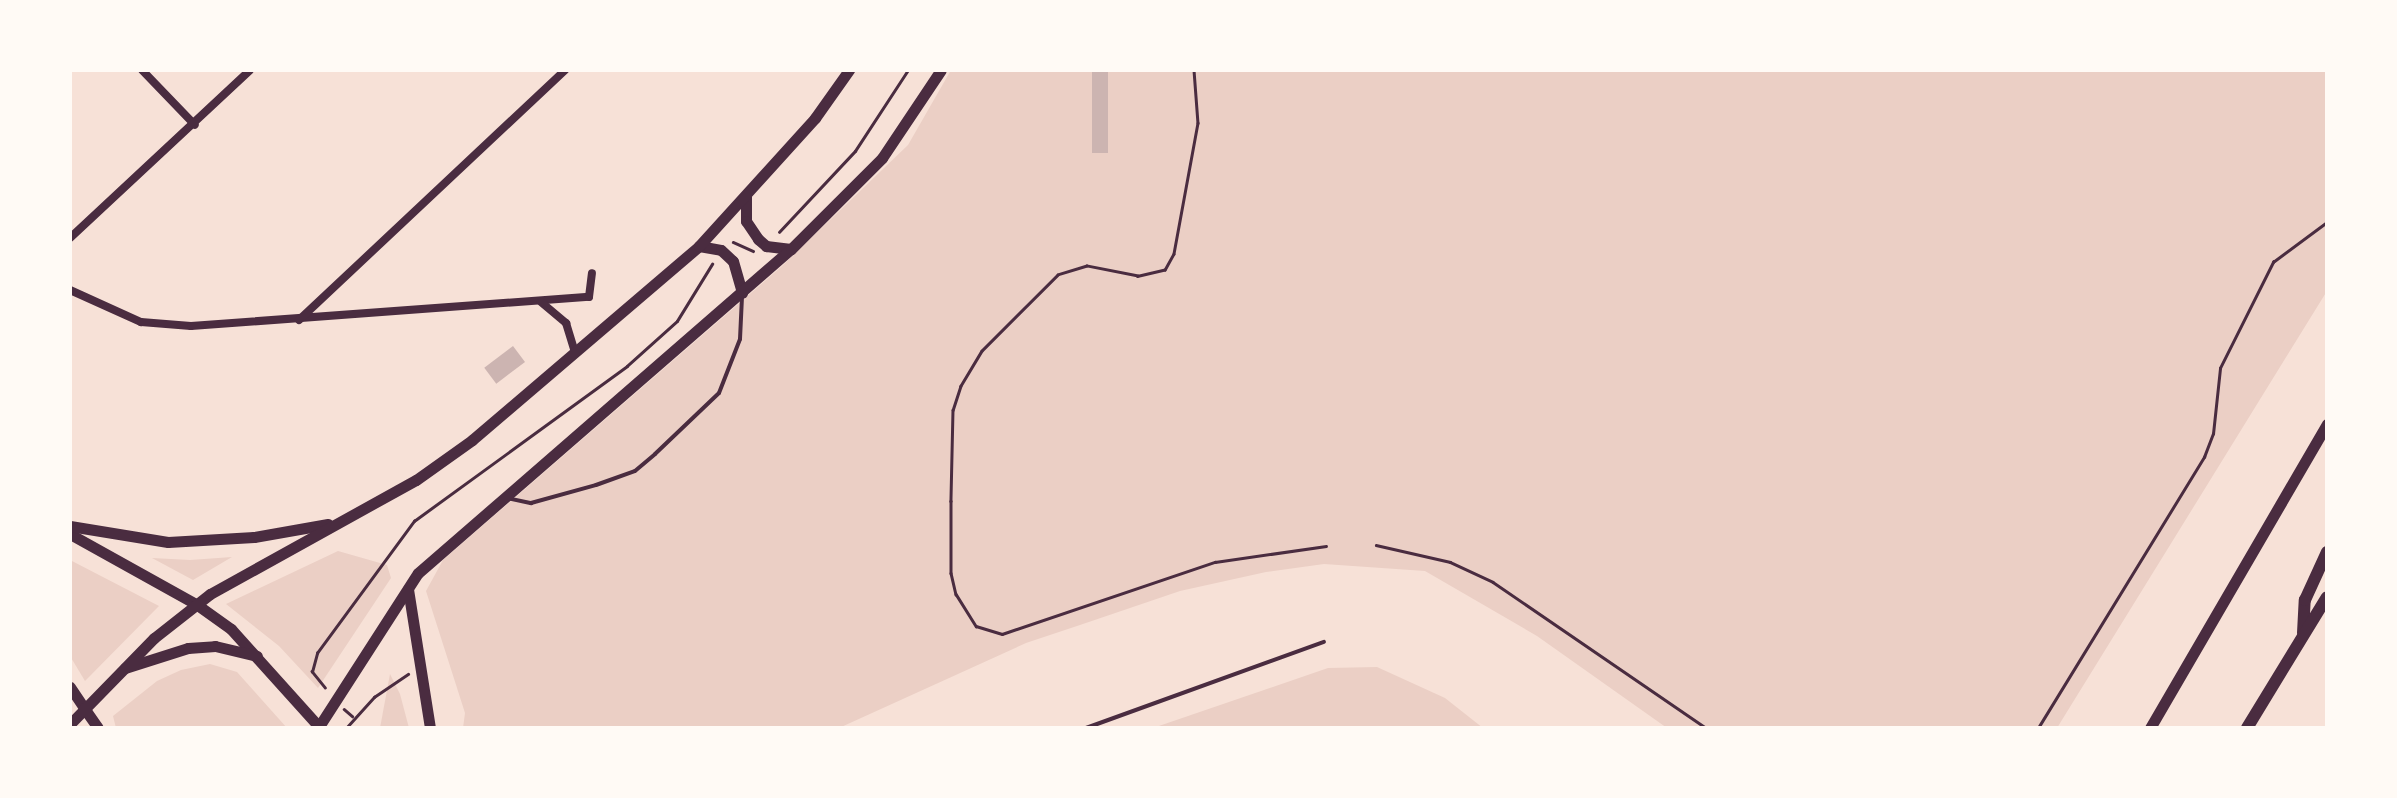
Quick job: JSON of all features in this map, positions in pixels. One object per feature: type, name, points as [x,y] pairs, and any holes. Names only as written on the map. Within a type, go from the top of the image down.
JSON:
[{"type":"highway","points":[[2304,633],[2305,600],[2327,552]]},
{"type":"highway","points":[[2250,722],[2327,597]]},
{"type":"main road","points":[[70,724],[122,669],[196,604],[444,463],[699,246],[814,118],[849,70]]},
{"type":"main road","points":[[70,534],[196,604],[231,629],[319,728],[408,585],[432,559],[507,498],[791,248],[882,158],[940,70]]},
{"type":"main road","points":[[746,196],[746,221],[766,246],[791,248]]},
{"type":"main road","points":[[699,246],[721,250],[738,270],[742,294]]},
{"type":"main road","points":[[2150,728],[2327,424]]},
{"type":"main road","points":[[70,526],[168,542],[254,537],[337,522]]},
{"type":"main road","points":[[408,585],[408,608],[430,728]]},
{"type":"main road","points":[[122,669],[188,648],[215,646],[257,656]]},
{"type":"main road","points":[[70,687],[98,728]]},
{"type":"street","points":[[142,70],[195,125]]},
{"type":"street","points":[[70,238],[250,70]]},
{"type":"street","points":[[299,320],[565,70]]},
{"type":"street","points":[[70,290],[113,313],[159,325],[299,320],[589,297],[592,273]]},
{"type":"street","points":[[537,300],[566,323],[574,352]]},
{"type":"lane","points":[[507,498],[532,503],[596,485],[635,471],[655,454],[719,393],[740,339],[742,294]]},
{"type":"lane","points":[[1086,728],[1324,642]]},
{"type":"path","points":[[318,678],[312,672],[317,654],[414,522],[627,366],[677,321],[726,242],[755,252],[766,246],[855,151],[908,70]]},
{"type":"path","points":[[1194,70],[1198,123],[1174,254],[1165,270],[1138,276],[1086,266],[1058,275],[982,351],[961,386],[953,410],[950,574],[956,594],[976,626],[1002,634],[1215,562],[1326,546]]},
{"type":"path","points":[[2038,728],[2204,458],[2213,434],[2220,368],[2273,262],[2327,222]]},
{"type":"path","points":[[1376,545],[1450,562],[1493,582],[1706,728]]},
{"type":"path","points":[[346,728],[352,716],[419,666]]},
{"type":"shaded area","points":[[951,70],[2327,70],[2327,291],[2057,728],[1667,728],[1537,636],[1425,571],[1324,564],[1180,591],[1026,643],[839,728],[463,728],[465,713],[426,591],[443,560],[781,267],[908,145]]},
{"type":"shaded area","points":[[338,551],[387,565],[391,578],[318,688],[279,646],[226,604]]},
{"type":"shaded area","points":[[232,557],[193,580],[152,558],[190,560]]},
{"type":"shaded area","points":[[70,560],[159,606],[85,681],[70,656]]},
{"type":"shaded area","points":[[210,664],[237,672],[287,728],[116,728],[113,716],[157,681],[181,670]]},
{"type":"shaded area","points":[[1377,667],[1445,698],[1483,728],[1153,728],[1328,668]]},
{"type":"shaded area","points":[[390,674],[400,694],[409,728],[380,728]]},
{"type":"building","points":[[1092,70],[1108,70],[1108,153],[1092,153]]},
{"type":"building","points":[[513,346],[525,362],[496,384],[484,368]]}]
